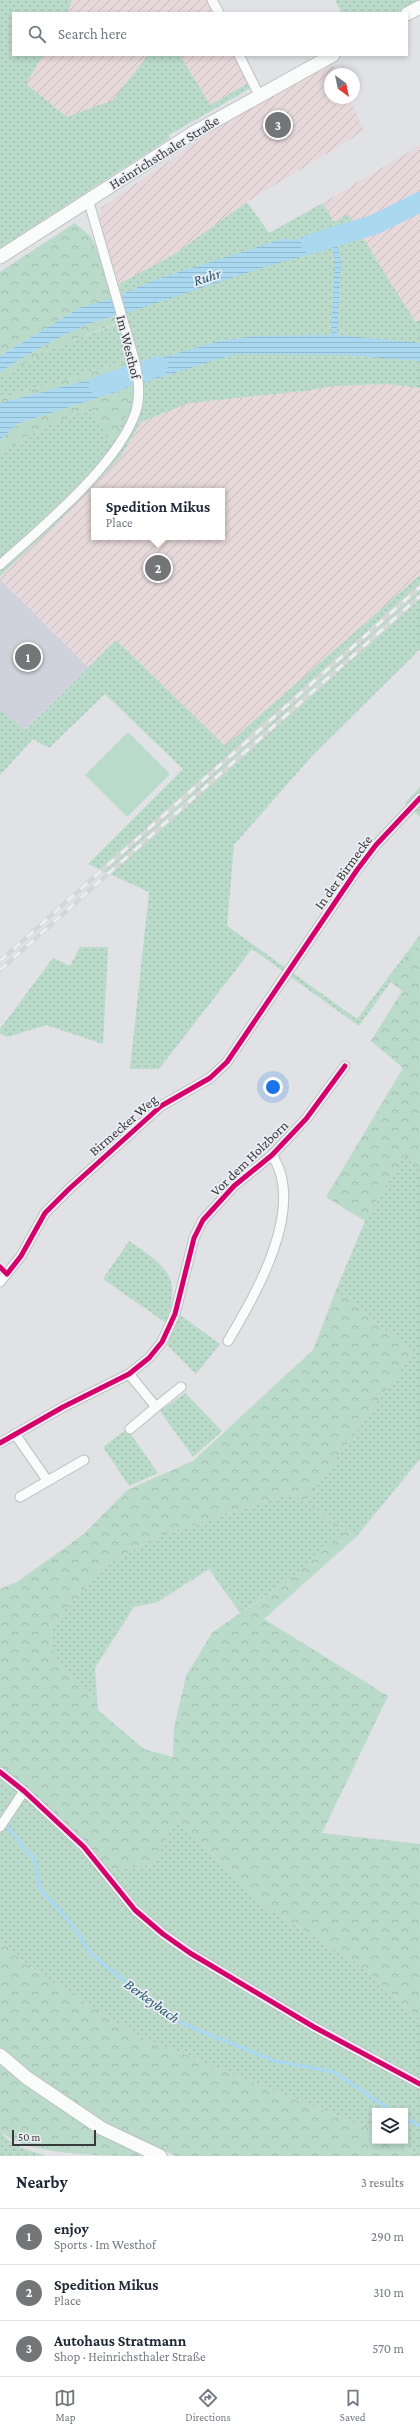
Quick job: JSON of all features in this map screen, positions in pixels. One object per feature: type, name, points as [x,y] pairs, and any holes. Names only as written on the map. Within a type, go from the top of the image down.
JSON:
[{"type":"main road","points":[[408,13],[420,7]]},
{"type":"main road","name":"Heinrichsthaler Straße","points":[[0,257],[88,199],[259,95],[331,56]]},
{"type":"main road","points":[[0,2055],[27,2078],[101,2128],[160,2156]]},
{"type":"street","points":[[212,0],[218,12]]},
{"type":"street","points":[[240,56],[259,95]]},
{"type":"street","name":"Im Westhof","points":[[0,565],[44,526],[108,460],[130,426],[136,409],[139,387],[134,357],[88,199]]},
{"type":"street","name":"In der Birmecke","points":[[291,966],[369,854],[420,798]]},
{"type":"street","name":"Birmecker Weg","points":[[0,1282],[21,1256],[45,1214],[69,1189],[161,1106],[210,1078],[227,1062],[291,966]]},
{"type":"street","name":"Vor dem Holzborn","points":[[0,1443],[63,1407],[129,1374],[149,1358],[166,1333],[175,1314],[194,1238],[203,1220],[234,1186],[272,1155],[306,1119],[345,1066]]},
{"type":"street","points":[[228,1342],[257,1292],[277,1237],[282,1209],[282,1172],[272,1155]]},
{"type":"street","points":[[0,1267],[7,1274]]},
{"type":"street","points":[[129,1374],[156,1407]]},
{"type":"street","points":[[130,1429],[181,1387]]},
{"type":"street","points":[[15,1434],[48,1480]]},
{"type":"street","points":[[20,1497],[84,1460]]},
{"type":"street","points":[[0,1772],[24,1791],[84,1847],[135,1910],[163,1934],[190,1953],[314,2027],[420,2084]]},
{"type":"street","points":[[0,1827],[24,1791]]},
{"type":"shaded area","points":[[72,0],[208,0],[215,12],[67,12]]},
{"type":"shaded area","points":[[42,56],[147,56],[113,100],[67,118],[26,84]]},
{"type":"shaded area","points":[[181,56],[237,56],[250,82],[210,105]]},
{"type":"shaded area","points":[[333,65],[335,68],[326,68]]},
{"type":"shaded area","points":[[324,69],[324,104],[352,104],[364,131],[247,202],[173,255],[119,284],[98,218],[102,207],[262,97]]},
{"type":"shaded area","points":[[420,145],[420,320],[415,322],[348,215],[334,222],[323,203]]},
{"type":"shaded area","points":[[387,384],[420,388],[420,575],[225,747],[116,640],[88,667],[0,579],[0,576],[58,522],[120,458],[141,422],[189,403],[305,391],[333,386]]},
{"type":"shaded area","points":[[0,579],[88,667],[24,730],[0,710]]},
{"type":"green space","points":[[0,0],[72,0],[67,12],[12,12],[12,56],[42,56],[26,84],[67,117],[113,100],[147,56],[181,56],[210,105],[250,82],[249,89],[169,135],[170,138],[0,248]]},
{"type":"green space","points":[[335,0],[420,0],[398,12],[341,12]]},
{"type":"green space","points":[[247,202],[269,233],[323,203],[334,222],[348,214],[415,322],[420,320],[420,388],[387,384],[333,386],[305,391],[189,403],[141,422],[120,458],[58,522],[0,576],[0,453],[47,426],[91,408],[110,443],[124,362],[0,399],[0,377],[44,352],[124,321],[119,284],[173,255]]},
{"type":"green space","points":[[75,223],[91,237],[110,279],[121,321],[45,352],[0,377],[0,372],[72,331],[102,319],[118,315],[79,308],[0,356],[0,272]]},
{"type":"green space","points":[[124,362],[131,390],[126,416],[110,443],[91,408],[47,426],[0,453],[0,440],[17,424],[128,388],[123,371],[0,403],[0,399]]},
{"type":"green space","points":[[420,575],[420,649],[311,757],[234,845],[227,926],[357,1019],[420,935],[420,941],[359,1026],[252,949],[159,1069],[130,1069],[149,892],[88,864],[183,769],[105,694],[49,748],[33,739],[0,775],[0,710],[25,730],[116,640],[225,746]]},
{"type":"green space","points":[[128,732],[170,774],[127,817],[85,775]]},
{"type":"green space","points":[[420,787],[420,817],[405,803]]},
{"type":"green space","points":[[420,941],[420,1169],[404,1155],[365,1221],[326,1197],[403,1068],[371,1041],[402,991],[390,981]]},
{"type":"green space","points":[[80,947],[108,947],[103,1044],[46,1025],[7,1037],[0,1033],[0,1029],[53,958],[70,966]]},
{"type":"green space","points":[[404,1155],[420,1169],[420,1459],[356,1537],[305,1502],[413,1353],[336,1290],[365,1221]]},
{"type":"green space","points":[[129,1241],[153,1258],[167,1274],[171,1283],[172,1294],[171,1307],[166,1323],[103,1279]]},
{"type":"green space","points":[[336,1290],[413,1353],[305,1502],[356,1537],[264,1619],[388,1696],[322,1833],[420,1844],[420,2019],[355,1962],[265,1907],[177,1819],[153,1865],[109,1869],[0,1766],[0,1589],[17,1582],[84,1534],[127,1490],[193,1461],[313,1350]],"holes":[[[291,1493],[345,1532],[297,1574],[243,1612],[210,1567],[158,1601],[134,1605],[94,1668],[94,1698],[54,1656],[51,1627],[103,1566],[157,1537]],[[209,1569],[240,1613],[212,1633],[186,1676],[174,1728],[173,1757],[144,1749],[98,1710],[95,1668],[134,1607],[158,1602]]]},
{"type":"green space","points":[[180,1315],[220,1344],[196,1374],[167,1345]]},
{"type":"green space","points":[[185,1393],[222,1431],[193,1457],[160,1411]]},
{"type":"green space","points":[[127,1429],[158,1473],[129,1486],[103,1447]]},
{"type":"green space","points":[[291,1493],[346,1532],[297,1574],[242,1612],[210,1567],[158,1601],[134,1605],[94,1668],[95,1699],[54,1656],[51,1627],[103,1566],[157,1537]]},
{"type":"green space","points":[[0,1767],[109,1869],[153,1865],[177,1819],[265,1907],[355,1962],[420,2019],[420,2156],[399,2144],[408,2144],[408,2108],[372,2108],[372,2130],[138,2036],[25,1964],[0,1939]]},
{"type":"green space","points":[[0,1939],[25,1964],[138,2036],[372,2130],[372,2144],[399,2144],[419,2156],[176,2156],[107,2124],[31,2073],[0,2049]]},
{"type":"green space","points":[[0,2063],[147,2156],[111,2156],[66,2153],[25,2145],[10,2138],[0,2129]]},
{"type":"green space","points":[[0,2129],[8,2140],[20,2147],[46,2156],[0,2156]]},
{"type":"water","points":[[333,228],[341,261],[337,335],[420,343],[420,361],[346,355],[235,354],[143,383],[138,365],[215,342],[254,336],[331,335],[335,262],[332,248],[265,267],[123,314],[118,296],[154,280],[286,238],[293,240]]},
{"type":"water","points":[[114,298],[118,315],[102,319],[72,331],[43,346],[0,372],[0,356],[79,308]]},
{"type":"water","points":[[123,371],[128,388],[17,424],[0,440],[0,403]]},
{"type":"waterway","name":"Ruhr","points":[[311,244],[376,224],[420,202]]},
{"type":"waterway","name":"Ruhr","points":[[99,386],[158,366]]},
{"type":"waterway","name":"Berkeybach","points":[[0,1818],[35,1861],[40,1889],[71,1923],[90,1953],[171,2019],[275,2061],[334,2072],[388,2108]]},
{"type":"waterway","name":"Berkeybach","points":[[408,2120],[420,2126]]},
{"type":"railway","points":[[0,961],[420,587]]},
{"type":"railway","points":[[0,970],[420,596]]},
{"type":"cycle path","points":[[0,1267],[7,1274],[21,1256],[45,1213],[69,1189],[161,1106],[210,1078],[227,1062],[357,870],[376,845],[420,798]]},
{"type":"cycle path","points":[[0,1443],[63,1407],[129,1374],[149,1358],[162,1342],[175,1314],[194,1238],[203,1220],[234,1186],[272,1155],[306,1119],[345,1066]]},
{"type":"cycle path","points":[[0,1772],[24,1791],[84,1847],[135,1910],[163,1934],[190,1953],[314,2027],[420,2084]]},
{"type":"place","name":"Autohaus Stratmann","points":[[278,125]]},
{"type":"place","name":"Spedition Mikus","points":[[158,568]]},
{"type":"place","name":"enjoy","points":[[28,657]]}]
